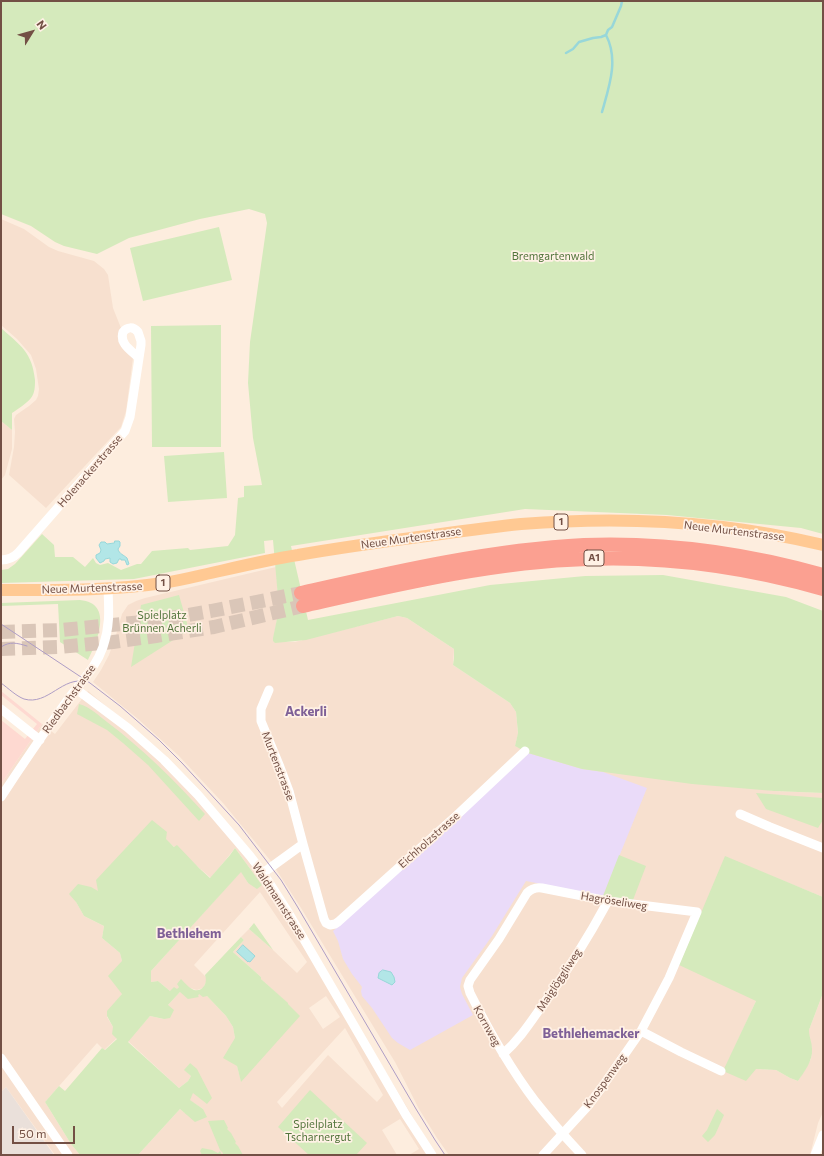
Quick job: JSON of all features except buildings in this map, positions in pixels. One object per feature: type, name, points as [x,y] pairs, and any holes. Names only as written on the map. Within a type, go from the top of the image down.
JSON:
[{"type":"highway","name":"A1","points":[[823,575],[762,560],[704,550],[652,546],[585,545],[540,548],[474,557],[394,572],[302,600],[396,586],[520,564],[586,559],[643,559],[701,564],[758,573],[823,589]]},
{"type":"main road","name":"Neue Murtenstrasse","points":[[1,590],[108,590],[166,583],[273,559],[356,546],[530,523],[611,521],[688,524],[755,532],[823,545]]},
{"type":"street","name":"Holenackerstrasse","points":[[1,560],[6,560],[18,553],[121,436],[130,417],[139,358]]},
{"type":"street","name":"Riedbachstrasse","points":[[1,797],[76,689],[94,667],[103,647],[107,631],[109,619],[108,590]]},
{"type":"street","name":"Waldmannstrasse","points":[[76,689],[123,724],[164,760],[219,818],[263,873],[292,918],[432,1155]]},
{"type":"street","name":"Murtenstrasse","points":[[268,690],[261,709],[261,721],[286,782],[324,919],[326,923],[330,925]]},
{"type":"street","points":[[1,709],[40,740]]},
{"type":"street","name":"Eichholzstrasse","points":[[330,925],[338,922],[457,815],[525,751]]},
{"type":"street","points":[[740,814],[823,848]]},
{"type":"street","points":[[263,873],[303,844]]},
{"type":"street","name":"Hagröseliweg","points":[[531,889],[537,887],[608,901],[697,912]]},
{"type":"street","name":"Kornweg","points":[[531,889],[527,893],[499,939],[471,978],[469,983],[470,993],[503,1054],[535,1101],[582,1155]]},
{"type":"street","name":"Maiglöggliweg","points":[[503,1054],[513,1045],[527,1028],[551,994],[587,938],[608,901]]},
{"type":"street","name":"Knospenweg","points":[[544,1155],[588,1106],[641,1031],[669,978],[697,912]]},
{"type":"street","points":[[641,1031],[721,1071]]},
{"type":"street","points":[[1,1058],[68,1155]]},
{"type":"street","points":[[815,1155],[823,1135]]},
{"type":"shaded area","points":[[1,219],[24,229],[49,247],[94,261],[104,269],[108,275],[113,308],[121,328],[118,341],[133,358],[126,411],[121,427],[46,508],[9,475],[14,447],[14,419],[16,415],[36,400],[39,389],[36,369],[31,355],[17,339],[1,325]]},
{"type":"shaded area","points":[[1,421],[12,430],[12,449],[5,475],[1,480]]},
{"type":"shaded area","points":[[276,567],[279,609],[273,641],[295,642],[398,616],[407,618],[454,649],[453,665],[510,703],[516,712],[518,734],[515,746],[774,791],[823,793],[823,897],[725,857],[756,1001],[724,1071],[756,1069],[776,1070],[798,1081],[811,1059],[812,1049],[809,1030],[823,993],[823,1112],[818,1123],[810,1155],[449,1155],[419,1109],[395,1062],[270,860],[223,803],[178,755],[138,719],[93,682],[109,655],[122,614],[128,605],[145,598]]},
{"type":"shaded area","points":[[1,691],[42,724],[1,784],[1,720],[25,739],[37,724],[1,695]]},
{"type":"shaded area","points":[[88,691],[143,737],[203,797],[299,927],[437,1155],[409,1155],[419,1149],[400,1119],[382,1130],[397,1155],[138,1155],[180,1109],[185,1113],[203,1109],[189,1100],[193,1092],[190,1063],[185,1070],[191,1076],[188,1081],[179,1088],[128,1041],[150,1016],[164,1019],[168,1005],[180,992],[197,996],[199,993],[207,996],[226,1016],[233,1027],[237,1066],[241,1081],[288,1004],[233,952],[244,940],[241,937],[249,929],[297,973],[307,962],[260,892],[194,965],[206,977],[206,982],[203,988],[197,990],[179,987],[177,990],[170,991],[158,981],[151,982],[151,971],[241,871],[248,883],[262,885],[235,848],[211,878],[165,839],[167,832],[99,891],[76,902],[84,916],[104,926],[102,938],[120,953],[122,961],[122,994],[107,1017],[117,1038],[104,1050],[97,1043],[45,1102],[71,1144],[80,1155],[55,1155],[6,1087],[1,1092],[1,784],[42,724],[55,734]],"holes":[[[326,996],[340,1017],[323,1029],[309,1008]],[[345,1028],[383,1095],[377,1102],[328,1055],[282,1108],[277,1102]]]},
{"type":"shaded area","points":[[528,753],[582,769],[603,772],[647,788],[603,896],[526,881],[492,936],[462,978],[460,987],[462,994],[473,1015],[410,1050],[392,1038],[362,996],[362,987],[343,959],[338,941],[333,931]]},
{"type":"shaded area","points":[[6,1087],[54,1155],[1,1155],[1,1092]]},
{"type":"green space","name":"Bremgartenwald","points":[[1,1],[823,1],[823,534],[801,528],[667,515],[525,509],[291,546],[308,620],[490,585],[585,576],[663,575],[786,597],[823,611],[823,793],[774,791],[692,784],[582,769],[528,753],[515,746],[518,733],[516,712],[510,703],[453,665],[454,649],[407,618],[398,616],[306,640],[275,643],[273,638],[279,609],[273,540],[264,541],[265,553],[134,579],[1,583],[1,570],[8,569],[15,564],[42,534],[54,545],[55,557],[73,557],[85,567],[93,558],[96,563],[100,565],[108,563],[121,570],[141,564],[152,551],[188,548],[190,550],[228,546],[235,535],[238,498],[244,497],[244,486],[262,485],[253,438],[248,383],[250,342],[267,223],[265,214],[249,209],[200,219],[129,238],[97,254],[64,246],[55,242],[31,226],[1,214]]},
{"type":"green space","points":[[219,227],[232,280],[143,301],[130,248]]},
{"type":"green space","points":[[221,325],[221,447],[152,447],[151,326]]},
{"type":"green space","points":[[1,328],[20,345],[28,356],[35,380],[34,392],[31,398],[12,413],[12,430],[1,421]]},
{"type":"green space","points":[[224,452],[227,498],[168,502],[164,456]]},
{"type":"green space","name":"Spielplatz Brünnen Acherli","points":[[179,595],[189,630],[131,667],[141,605]]},
{"type":"green space","points":[[80,600],[90,603],[97,608],[100,616],[98,634],[88,660],[60,642],[58,604],[1,606],[1,603]]},
{"type":"green space","points":[[79,704],[87,707],[97,714],[133,743],[158,766],[205,814],[199,821],[148,765],[123,743],[107,730],[77,714]]},
{"type":"green space","points":[[756,793],[823,798],[823,820],[818,828],[766,809]]},
{"type":"green space","points":[[152,820],[167,832],[166,839],[174,847],[177,845],[210,878],[235,848],[262,885],[257,889],[248,883],[241,872],[151,971],[151,982],[158,981],[170,991],[174,987],[177,989],[179,987],[177,984],[181,979],[192,989],[200,990],[206,981],[205,975],[241,937],[244,940],[233,952],[261,977],[261,979],[300,1016],[241,1082],[237,1066],[223,1058],[235,1038],[233,1027],[226,1016],[207,996],[203,997],[199,994],[199,997],[188,999],[180,992],[168,1005],[174,1010],[170,1018],[164,1019],[150,1016],[128,1042],[179,1088],[188,1081],[191,1076],[184,1070],[190,1063],[197,1069],[212,1098],[207,1104],[193,1093],[190,1100],[203,1109],[207,1117],[195,1122],[180,1109],[138,1155],[80,1155],[71,1144],[45,1102],[59,1086],[65,1091],[102,1048],[105,1050],[117,1039],[112,1034],[113,1027],[107,1016],[107,1011],[122,994],[108,976],[122,961],[120,953],[102,938],[104,926],[84,916],[76,902],[69,894],[78,884],[91,887],[98,891],[96,880]]},
{"type":"green space","points":[[619,855],[646,866],[633,900],[603,896]]},
{"type":"green space","points":[[725,856],[823,897],[823,993],[809,1030],[812,1046],[811,1058],[808,1066],[798,1081],[776,1070],[756,1069],[746,1081],[723,1071],[756,1001],[679,965]]},
{"type":"green space","points":[[254,923],[271,947],[273,950],[249,929]]},
{"type":"green space","name":"Spielplatz Tscharnergut","points":[[310,1090],[367,1143],[356,1155],[309,1155],[278,1127]]},
{"type":"green space","points":[[717,1109],[724,1115],[715,1135],[708,1142],[702,1136],[707,1130]]},
{"type":"green space","points":[[224,1120],[228,1128],[227,1129],[231,1133],[236,1142],[235,1143],[243,1155],[222,1155],[223,1153],[220,1150],[208,1121]]},
{"type":"green space","points":[[202,1148],[218,1153],[220,1151],[222,1155],[202,1155],[200,1151]]},
{"type":"water","points":[[115,541],[120,542],[118,549],[120,553],[127,558],[129,564],[127,565],[125,560],[119,559],[117,563],[113,564],[110,562],[110,558],[105,559],[100,563],[96,558],[96,555],[100,553],[101,550],[99,545],[101,542],[105,542],[107,544],[114,543]]},
{"type":"water","points":[[243,945],[255,956],[250,962],[248,962],[237,952]]},
{"type":"water","points":[[383,970],[391,972],[394,977],[395,982],[392,985],[378,978],[379,973]]},
{"type":"waterway","points":[[566,53],[573,49],[579,42],[606,35],[608,30],[612,27],[622,1]]},
{"type":"waterway","points":[[602,112],[612,74],[612,54],[606,35]]},
{"type":"tunnel","points":[[1,632],[61,630],[153,621],[301,593]]},
{"type":"tunnel","points":[[1,649],[60,647],[156,636],[214,627],[303,606]]},
{"type":"tram line","points":[[1,624],[90,683],[120,706],[159,740],[239,825],[281,880],[416,1109],[445,1155]]},
{"type":"tram line","points":[[1,647],[14,643],[27,646]]},
{"type":"tram line","points":[[1,683],[21,698],[33,700],[48,695],[70,683],[78,681],[86,682]]},
{"type":"district","name":"Ackerli","points":[[306,712]]},
{"type":"district","name":"Bethlehem","points":[[189,934]]},
{"type":"district","name":"Bethlehemacker","points":[[591,1034]]}]
